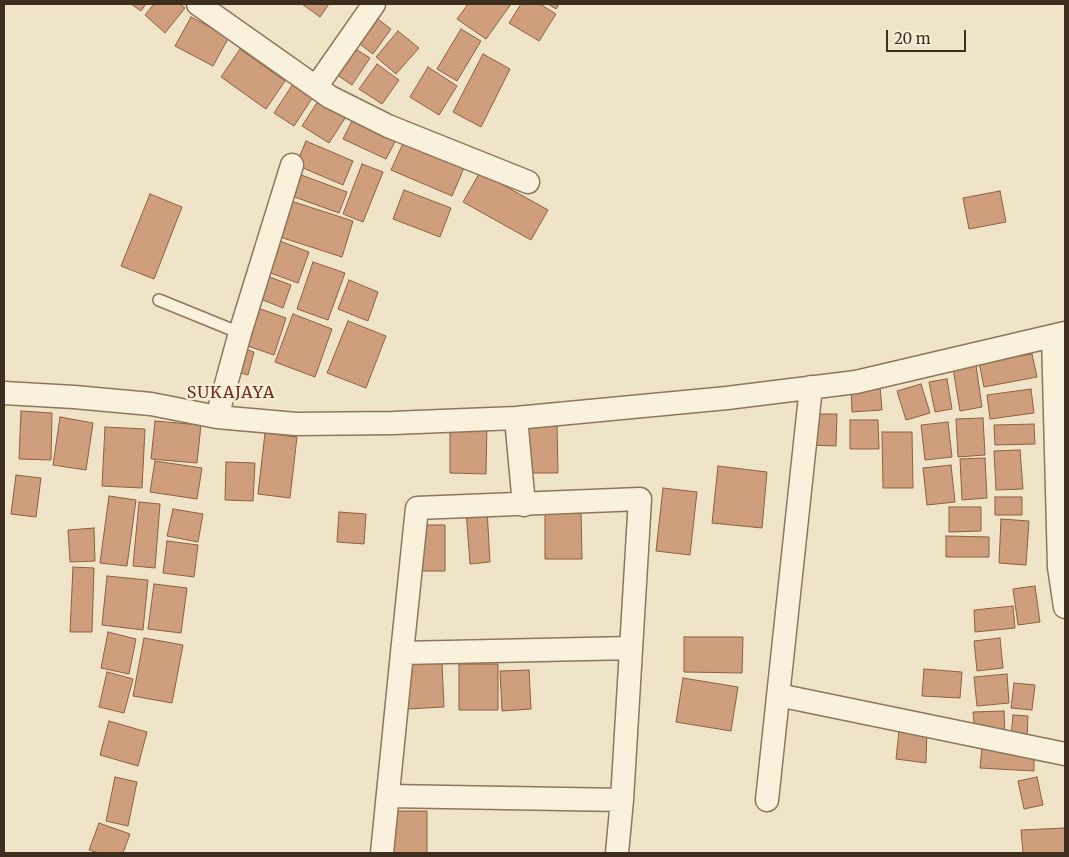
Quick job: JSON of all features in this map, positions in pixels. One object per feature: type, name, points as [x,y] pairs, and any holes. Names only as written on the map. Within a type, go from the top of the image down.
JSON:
[{"type":"street","points":[[198,4],[330,97],[388,126],[528,182]]},
{"type":"street","points":[[316,87],[374,4]]},
{"type":"street","points":[[217,417],[240,333],[292,165]]},
{"type":"street","points":[[4,393],[151,404],[217,417],[296,424],[393,423],[516,418],[726,398],[856,382],[1059,335],[1059,567],[1065,607]]},
{"type":"street","points":[[767,800],[811,387]]},
{"type":"street","points":[[516,418],[524,505]]},
{"type":"street","points":[[382,853],[417,508],[640,499],[622,800],[617,853]]},
{"type":"street","points":[[402,653],[631,648]]},
{"type":"street","points":[[778,695],[1065,754]]},
{"type":"street","points":[[388,796],[622,800]]},
{"type":"lane","points":[[159,300],[240,333]]},
{"type":"building","points":[[131,4],[146,4],[141,11]]},
{"type":"building","points":[[154,4],[180,4],[185,8],[165,33],[145,15]]},
{"type":"building","points":[[302,4],[329,4],[320,17]]},
{"type":"building","points":[[468,4],[511,4],[486,39],[457,19]]},
{"type":"building","points":[[521,4],[540,4],[556,14],[539,41],[509,23]]},
{"type":"building","points":[[548,4],[559,4],[556,9]]},
{"type":"building","points":[[371,14],[391,29],[373,54],[353,39]]},
{"type":"building","points":[[191,17],[229,37],[213,66],[175,46]]},
{"type":"building","points":[[461,29],[481,41],[457,81],[437,69]]},
{"type":"building","points":[[398,31],[419,48],[396,74],[376,57]]},
{"type":"building","points":[[351,46],[370,58],[352,85],[333,72]]},
{"type":"building","points":[[240,49],[285,81],[266,109],[221,77]]},
{"type":"building","points":[[483,54],[510,69],[481,127],[453,112]]},
{"type":"building","points":[[377,64],[399,80],[382,104],[359,89]]},
{"type":"building","points":[[428,67],[457,86],[439,115],[410,97]]},
{"type":"building","points":[[293,84],[313,97],[294,126],[274,113]]},
{"type":"building","points":[[320,98],[347,115],[329,143],[302,126]]},
{"type":"building","points":[[353,119],[396,140],[386,159],[343,139]]},
{"type":"building","points":[[406,137],[466,163],[452,196],[391,170]]},
{"type":"building","points":[[306,141],[353,161],[343,185],[296,165]]},
{"type":"building","points":[[362,164],[383,172],[363,222],[343,214]]},
{"type":"building","points":[[480,172],[548,210],[531,240],[463,202]]},
{"type":"building","points":[[296,173],[347,192],[339,213],[289,195]]},
{"type":"building","points":[[404,190],[451,208],[440,237],[393,219]]},
{"type":"building","points":[[1000,191],[1006,222],[969,229],[963,198]]},
{"type":"building","points":[[150,194],[182,207],[154,279],[121,266]]},
{"type":"building","points":[[291,201],[353,221],[342,257],[280,237]]},
{"type":"building","points":[[277,240],[309,252],[298,283],[265,271]]},
{"type":"building","points":[[313,262],[345,273],[328,320],[297,309]]},
{"type":"building","points":[[267,276],[291,285],[283,308],[258,298]]},
{"type":"building","points":[[349,280],[378,292],[368,321],[338,309]]},
{"type":"building","points":[[255,307],[286,318],[274,355],[242,344]]},
{"type":"building","points":[[293,314],[332,329],[315,377],[275,362]]},
{"type":"building","points":[[348,321],[386,336],[366,388],[327,373]]},
{"type":"building","points":[[239,347],[254,352],[248,375],[233,371]]},
{"type":"building","points":[[1032,354],[1037,377],[984,387],[979,363]]},
{"type":"building","points":[[976,365],[982,407],[960,411],[953,368]]},
{"type":"building","points":[[947,379],[952,409],[935,412],[929,382]]},
{"type":"building","points":[[921,384],[930,413],[906,420],[897,391]]},
{"type":"building","points":[[880,386],[882,410],[852,412],[851,388]]},
{"type":"building","points":[[1031,389],[1034,413],[990,419],[987,395]]},
{"type":"building","points":[[21,411],[52,413],[51,460],[19,459]]},
{"type":"building","points":[[811,414],[837,414],[836,446],[811,445]]},
{"type":"building","points":[[60,417],[93,423],[86,470],[53,465]]},
{"type":"building","points":[[983,418],[985,455],[958,457],[956,419]]},
{"type":"building","points":[[850,420],[878,420],[879,449],[850,449]]},
{"type":"building","points":[[155,421],[201,425],[197,463],[151,459]]},
{"type":"building","points":[[948,422],[952,457],[925,460],[921,425]]},
{"type":"building","points":[[450,423],[487,424],[486,474],[450,473]]},
{"type":"building","points":[[1034,424],[1035,444],[995,445],[994,425]]},
{"type":"building","points":[[524,425],[557,425],[558,473],[525,473]]},
{"type":"building","points":[[105,427],[145,429],[142,488],[102,486]]},
{"type":"building","points":[[882,432],[912,432],[913,488],[883,488]]},
{"type":"building","points":[[265,433],[297,437],[290,498],[258,494]]},
{"type":"building","points":[[1020,450],[1023,489],[996,490],[994,451]]},
{"type":"building","points":[[985,458],[987,498],[962,500],[960,459]]},
{"type":"building","points":[[155,461],[202,468],[197,499],[150,492]]},
{"type":"building","points":[[226,462],[255,463],[253,501],[225,500]]},
{"type":"building","points":[[951,465],[955,502],[927,505],[923,468]]},
{"type":"building","points":[[718,466],[767,472],[762,528],[712,523]]},
{"type":"building","points":[[16,475],[41,478],[36,517],[11,514]]},
{"type":"building","points":[[663,488],[697,492],[690,555],[656,551]]},
{"type":"building","points":[[109,496],[136,500],[127,566],[100,563]]},
{"type":"building","points":[[995,497],[1022,497],[1022,515],[995,515]]},
{"type":"building","points":[[139,502],[160,504],[155,568],[133,566]]},
{"type":"building","points":[[949,507],[981,507],[981,531],[949,532]]},
{"type":"building","points":[[173,509],[203,514],[198,542],[167,536]]},
{"type":"building","points":[[487,509],[490,562],[470,564],[466,510]]},
{"type":"building","points":[[545,510],[581,510],[582,559],[545,559]]},
{"type":"building","points":[[339,512],[366,514],[364,544],[337,542]]},
{"type":"building","points":[[1001,519],[1029,521],[1026,565],[999,563]]},
{"type":"building","points":[[416,525],[445,525],[445,571],[416,571]]},
{"type":"building","points":[[94,528],[95,561],[70,562],[68,530]]},
{"type":"building","points":[[946,536],[989,537],[989,557],[946,557]]},
{"type":"building","points":[[167,541],[198,545],[194,577],[163,573]]},
{"type":"building","points":[[73,567],[94,568],[92,632],[70,632]]},
{"type":"building","points":[[107,576],[148,580],[143,630],[102,625]]},
{"type":"building","points":[[154,584],[187,588],[181,633],[148,629]]},
{"type":"building","points":[[1035,586],[1040,622],[1018,625],[1013,589]]},
{"type":"building","points":[[1013,606],[1015,628],[975,632],[974,610]]},
{"type":"building","points":[[108,632],[136,639],[129,674],[101,668]]},
{"type":"building","points":[[684,637],[743,637],[742,673],[684,672]]},
{"type":"building","points":[[144,638],[183,645],[172,703],[133,696]]},
{"type":"building","points":[[1000,638],[1003,668],[977,671],[974,641]]},
{"type":"building","points":[[442,662],[444,707],[407,709],[405,663]]},
{"type":"building","points":[[459,664],[498,664],[498,710],[459,710]]},
{"type":"building","points":[[924,669],[962,672],[960,698],[922,696]]},
{"type":"building","points":[[529,670],[531,709],[502,711],[500,671]]},
{"type":"building","points":[[107,672],[133,679],[124,713],[99,707]]},
{"type":"building","points":[[1007,674],[1009,703],[977,706],[974,677]]},
{"type":"building","points":[[683,678],[738,687],[731,731],[676,722]]},
{"type":"building","points":[[1014,683],[1035,685],[1032,710],[1011,708]]},
{"type":"building","points":[[1004,711],[1005,735],[975,731],[973,712]]},
{"type":"building","points":[[1013,715],[1028,716],[1027,738],[1011,737]]},
{"type":"building","points":[[109,721],[147,732],[138,766],[100,755]]},
{"type":"building","points":[[900,722],[927,728],[926,763],[896,759]]},
{"type":"building","points":[[982,747],[1034,752],[1034,771],[980,768]]},
{"type":"building","points":[[115,777],[137,782],[128,826],[106,821]]},
{"type":"building","points":[[1037,777],[1043,805],[1024,809],[1018,781]]},
{"type":"building","points":[[392,811],[427,811],[427,853],[392,853]]},
{"type":"building","points":[[99,823],[130,834],[123,853],[99,853],[89,850]]},
{"type":"building","points":[[1065,828],[1065,853],[1023,853],[1021,830]]},
{"type":"district","name":"SUKAJAYA","points":[[231,393]]}]
